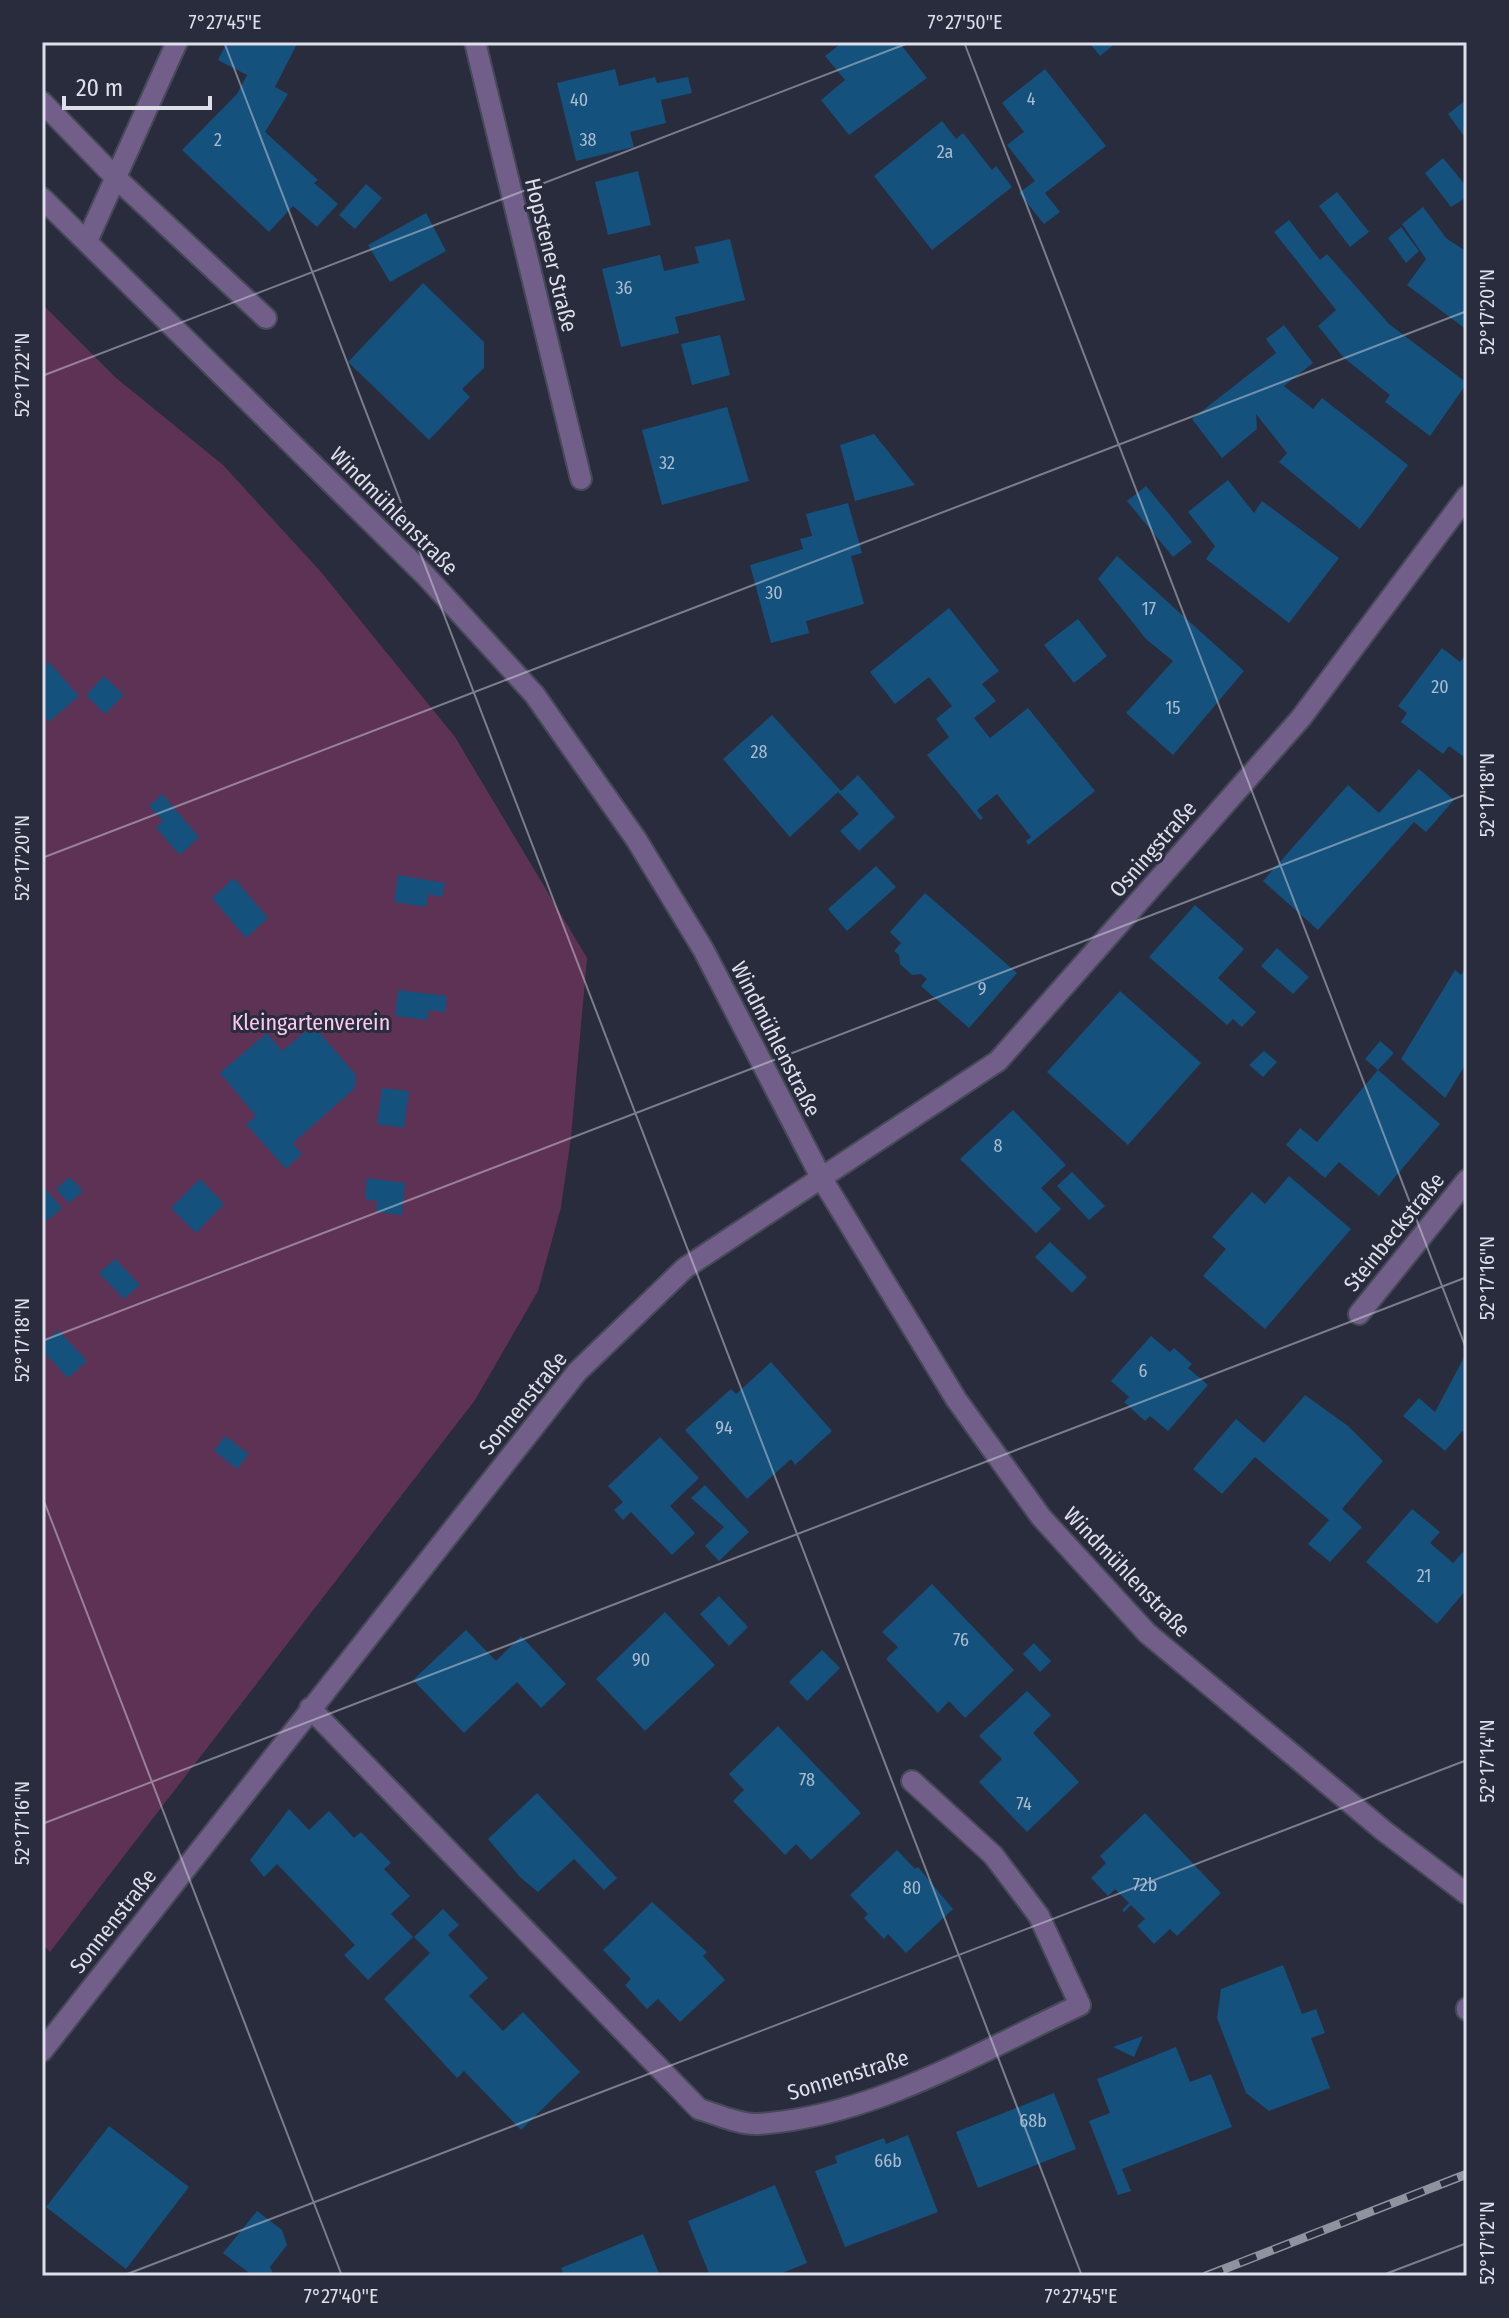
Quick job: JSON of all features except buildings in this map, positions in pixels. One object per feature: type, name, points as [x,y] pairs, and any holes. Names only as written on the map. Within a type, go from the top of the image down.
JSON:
[{"type":"street","points":[[87,241],[177,42]]},
{"type":"street","name":"Hopstener Straße","points":[[475,42],[581,479]]},
{"type":"street","points":[[42,102],[115,177],[266,318]]},
{"type":"street","name":"Windmühlenstraße","points":[[42,198],[425,575],[534,694],[636,839],[703,949],[822,1179],[956,1399],[1041,1517],[1147,1633],[1373,1822],[1467,1894]]},
{"type":"street","name":"Osningstraße","points":[[822,1179],[998,1061],[1301,718],[1467,496]]},
{"type":"street","name":"Sonnenstraße","points":[[42,2051],[577,1372],[685,1268],[822,1179]]},
{"type":"street","name":"Steinbeckstraße","points":[[1359,1314],[1467,1180]]},
{"type":"street","name":"Sonnenstraße","points":[[310,1708],[699,2109],[755,2125],[818,2114],[896,2090],[1080,2005],[1039,1916],[1021,1891],[993,1855],[912,1781]]},
{"type":"green space","name":"Kleingartenverein","points":[[42,304],[115,377],[223,465],[321,572],[455,737],[587,958],[571,1137],[561,1207],[538,1291],[475,1400],[50,1952],[42,1944]]},
{"type":"railway","points":[[1206,2276],[1467,2174]]}]
